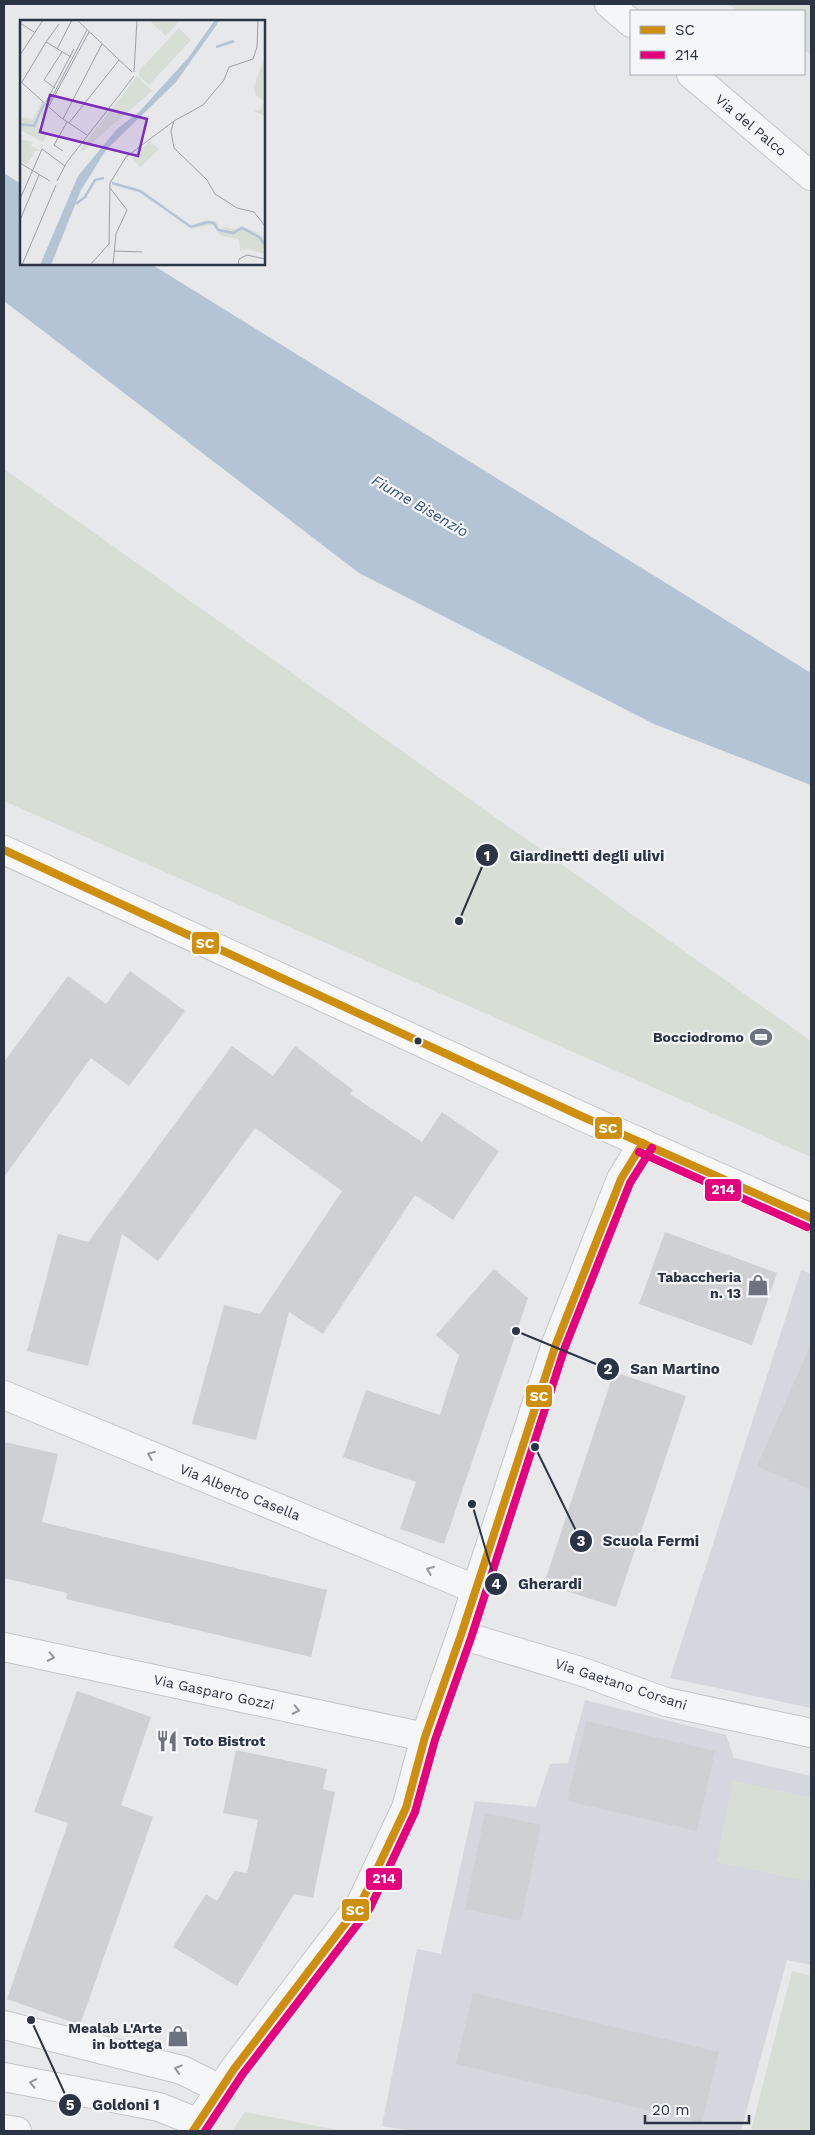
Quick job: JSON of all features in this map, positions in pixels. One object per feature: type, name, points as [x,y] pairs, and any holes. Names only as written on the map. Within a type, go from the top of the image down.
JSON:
[{"type":"main road","points":[[4,850],[581,1116],[811,1218]]},
{"type":"street","points":[[609,4],[630,21]]},
{"type":"street","name":"Via del Palco","points":[[692,75],[811,176]]},
{"type":"street","points":[[4,2077],[159,2107],[196,2127],[234,2070],[361,1903],[406,1808],[425,1737],[461,1635],[556,1344],[622,1179],[643,1143]]},
{"type":"street","name":"Via Alberto Casella","points":[[4,1395],[475,1589]]},
{"type":"street","name":"Via Gaetano Corsani","points":[[461,1635],[580,1671],[666,1702],[811,1733]]},
{"type":"street","name":"Via Gasparo Gozzi","points":[[4,1647],[425,1737]]},
{"type":"street","points":[[4,2024],[182,2070],[222,2090]]},
{"type":"street","points":[[4,2128],[17,2131]]},
{"type":"shaded area","points":[[727,4],[811,4],[811,55],[805,51],[805,10],[737,10]]},
{"type":"shaded area","points":[[4,469],[811,1041],[811,1157],[4,801]]},
{"type":"shaded area","points":[[801,1270],[811,1274],[811,1708],[670,1678]]},
{"type":"shaded area","points":[[585,1700],[726,1735],[734,1758],[811,1776],[811,1965],[787,1960],[741,2131],[413,2131],[382,2126],[417,1949],[441,1954],[475,1801],[536,1807],[550,1764],[568,1763]]},
{"type":"shaded area","points":[[733,1781],[811,1797],[811,1882],[716,1862]]},
{"type":"shaded area","points":[[792,1971],[811,1976],[811,2131],[751,2131]]},
{"type":"shaded area","points":[[245,2112],[343,2131],[232,2131]]},
{"type":"water","name":"Fiume Bisenzio","points":[[4,173],[20,183],[20,265],[153,265],[811,673],[811,785],[654,724],[359,573],[4,301]]},
{"type":"building","points":[[130,971],[185,1011],[129,1086],[91,1058],[4,1177],[4,1062],[68,976],[106,1004]]},
{"type":"building","points":[[232,1046],[273,1076],[295,1046],[353,1090],[350,1094],[422,1142],[442,1112],[499,1151],[453,1220],[415,1195],[323,1334],[289,1312],[256,1440],[192,1424],[224,1305],[260,1314],[342,1191],[255,1128],[158,1261],[122,1234],[88,1366],[27,1351],[58,1234],[88,1242]]},
{"type":"building","points":[[665,1232],[777,1273],[752,1345],[639,1304]]},
{"type":"building","points":[[494,1269],[528,1298],[444,1544],[400,1529],[416,1482],[343,1457],[366,1390],[440,1415],[459,1355],[436,1335]]},
{"type":"building","points":[[811,1344],[811,1490],[757,1466]]},
{"type":"building","points":[[614,1372],[686,1396],[616,1607],[544,1584]]},
{"type":"building","points":[[4,1442],[58,1454],[42,1522],[327,1590],[311,1657],[66,1599],[67,1593],[4,1578]]},
{"type":"building","points":[[77,1691],[151,1717],[121,1805],[153,1817],[80,2025],[7,1999],[68,1823],[34,1812]]},
{"type":"building","points":[[586,1721],[715,1751],[697,1831],[567,1801]]},
{"type":"building","points":[[236,1750],[327,1769],[323,1789],[335,1792],[313,1898],[294,1894],[237,1986],[173,1947],[206,1894],[217,1901],[234,1871],[247,1873],[258,1820],[223,1813]]},
{"type":"building","points":[[485,1813],[541,1825],[521,1921],[465,1909]]},
{"type":"building","points":[[473,1993],[719,2052],[702,2123],[456,2064]]},
{"type":"transit line","name":"SC","points":[[4,850],[581,1116],[811,1218]]},
{"type":"transit line","name":"SC","points":[[193,2131],[234,2069],[361,1903],[406,1808],[425,1737],[461,1635],[556,1344],[621,1179],[643,1143]]},
{"type":"transit line","name":"214","points":[[205,2131],[242,2075],[370,1908],[415,1812],[435,1740],[471,1638],[565,1347],[630,1183],[652,1148]]},
{"type":"transit line","name":"214","points":[[639,1152],[807,1227]]},
{"type":"place","name":"Giardinetti degli ulivi","points":[[459,921]]},
{"type":"place","name":"Bocciodromo","points":[[761,1037]]},
{"type":"place","name":"Tabaccheria n. 13","points":[[758,1285]]},
{"type":"place","name":"San Martino","points":[[516,1331]]},
{"type":"place","name":"Scuola Fermi","points":[[535,1447]]},
{"type":"place","name":"Gherardi","points":[[472,1504]]},
{"type":"place","name":"Toto Bistrot","points":[[167,1741]]},
{"type":"place","name":"Goldoni 1","points":[[31,2020]]},
{"type":"place","name":"Mealab L'Arte in bottega","points":[[178,2036]]}]
